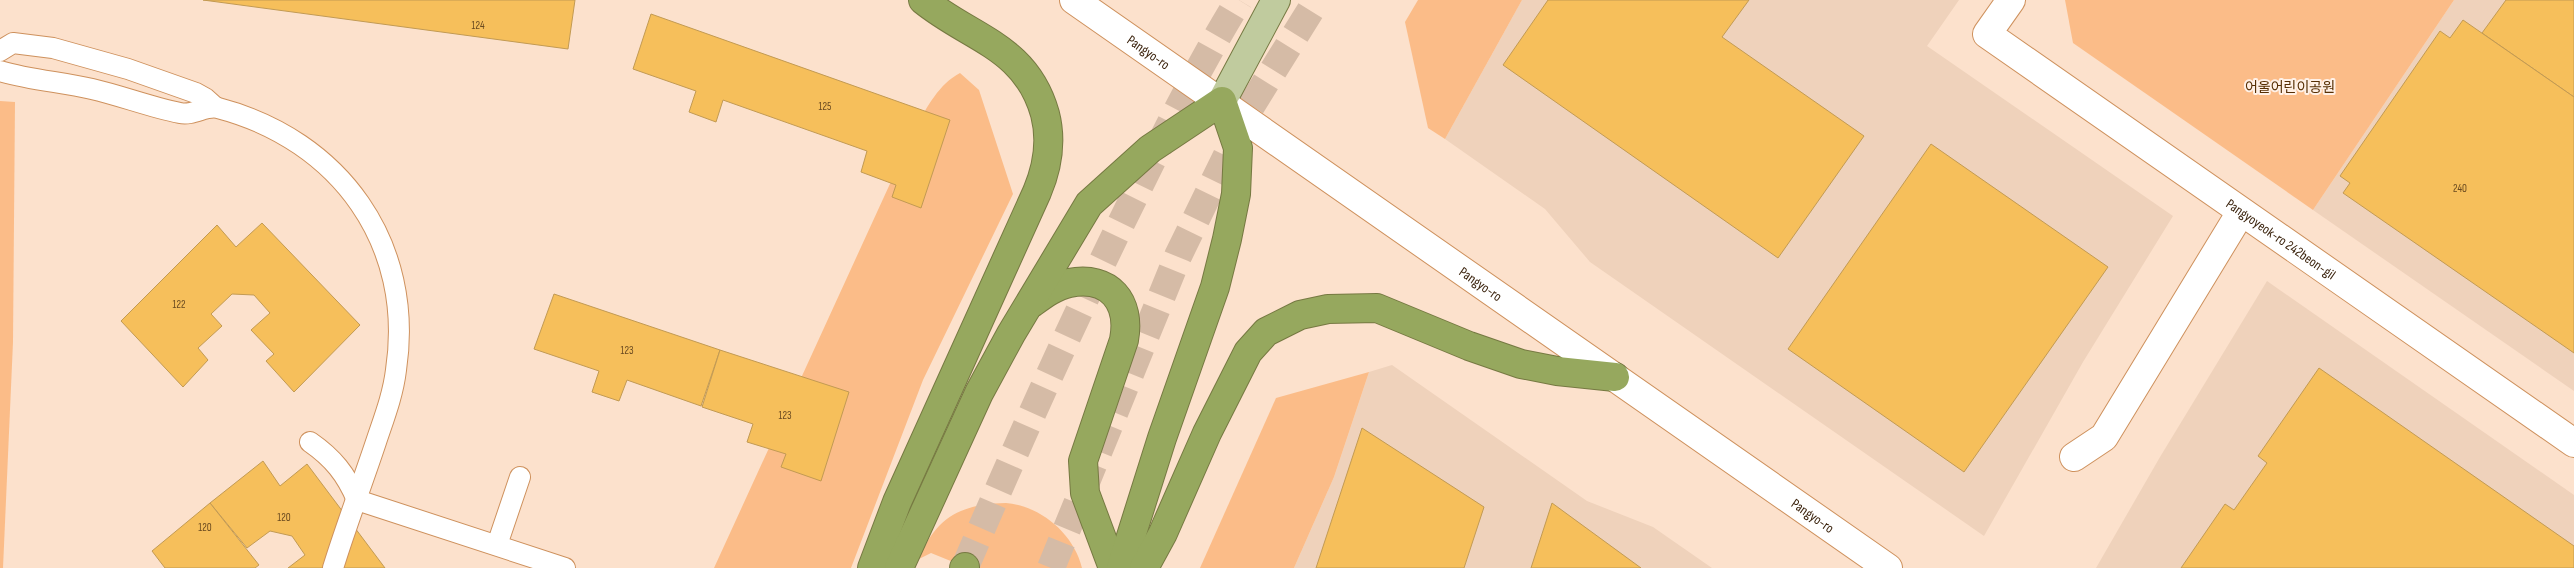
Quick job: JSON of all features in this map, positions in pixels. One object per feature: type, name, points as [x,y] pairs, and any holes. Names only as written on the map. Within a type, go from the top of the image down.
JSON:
[{"type":"highway","points":[[872,568],[912,467],[1037,192],[1049,155],[1047,122],[1036,89],[1026,72],[1010,57],[980,36],[946,17],[923,0]]},
{"type":"highway","points":[[899,568],[975,401],[1027,307],[1089,204],[1150,149],[1222,101],[1238,148],[1236,194],[1227,239],[1215,287],[1162,438],[1121,568]]},
{"type":"highway","points":[[1027,307],[1056,287],[1081,282],[1101,285],[1118,296],[1122,302],[1127,326],[1124,340],[1083,462],[1086,493],[1113,568]]},
{"type":"highway","points":[[1144,568],[1172,514],[1207,433],[1248,352],[1266,332],[1293,318],[1328,309],[1377,308],[1469,346],[1522,364],[1557,371],[1616,377]]},
{"type":"main road","points":[[1222,101],[1276,0]]},
{"type":"street","name":"Pangyo-ro","points":[[1074,0],[1222,101],[1888,568]]},
{"type":"street","name":"Pangyoyeok-ro 242beon-gil","points":[[2011,0],[1988,34],[2574,443]]},
{"type":"street","points":[[2074,456],[2104,437],[2241,212]]},
{"type":"lane","points":[[0,51],[12,43],[53,48],[128,69],[196,93],[215,107],[254,119],[276,130],[316,156],[338,176],[367,214],[393,270],[398,310],[396,371],[391,395],[333,568]]},
{"type":"lane","points":[[0,71],[95,90],[182,114],[215,107]]},
{"type":"lane","points":[[310,442],[338,464],[350,482],[356,500]]},
{"type":"lane","points":[[497,545],[520,478]]},
{"type":"lane","points":[[356,500],[565,568]]},
{"type":"shaded area","points":[[1522,0],[1959,0],[1927,46],[2173,216],[2083,362],[1984,536],[1590,262],[1545,209],[1445,139]]},
{"type":"shaded area","points":[[2454,0],[2574,0],[2574,391],[2313,210]]},
{"type":"shaded area","points":[[2267,281],[2574,495],[2574,568],[2096,568],[2160,457]]},
{"type":"shaded area","points":[[1392,365],[1587,501],[1653,527],[1712,568],[1294,568],[1334,477],[1369,372]]},
{"type":"green space","points":[[1418,0],[1522,0],[1445,139],[1428,128],[1405,22]]},
{"type":"green space","name":"어울어린이공원","points":[[2065,0],[2454,0],[2313,210],[2073,43]]},
{"type":"green space","points":[[960,73],[979,90],[1013,194],[923,380],[851,568],[714,568],[916,127],[929,104],[940,90]]},
{"type":"green space","points":[[0,101],[15,102],[13,342],[3,568],[0,568]]},
{"type":"green space","points":[[1369,372],[1334,477],[1294,568],[1200,568],[1276,398]]},
{"type":"green space","points":[[1006,503],[1032,510],[1054,524],[1072,544],[1082,568],[968,568],[931,553],[919,559],[933,533],[952,516],[976,506]]},
{"type":"building","points":[[203,0],[575,0],[568,49]]},
{"type":"building","points":[[1548,0],[1749,0],[1722,37],[1864,136],[1778,258],[1503,65]]},
{"type":"building","points":[[2506,0],[2574,0],[2574,97],[2482,33]]},
{"type":"building","points":[[651,14],[950,120],[921,208],[892,197],[896,185],[861,172],[867,151],[723,100],[716,122],[689,112],[696,91],[633,69]]},
{"type":"building","points":[[2463,20],[2574,97],[2574,353],[2343,193],[2350,183],[2340,176],[2440,31],[2450,38]]},
{"type":"building","points":[[1931,144],[2108,267],[1964,472],[1788,349]]},
{"type":"building","points":[[262,223],[360,325],[294,392],[266,361],[274,354],[251,330],[270,313],[254,295],[232,294],[211,314],[222,326],[198,348],[208,360],[183,387],[121,321],[217,225],[236,247]]},
{"type":"building","points":[[554,294],[720,350],[701,406],[627,380],[619,401],[592,392],[599,371],[534,349]]},
{"type":"building","points":[[720,350],[849,392],[821,481],[781,467],[786,454],[747,442],[753,424],[702,407]]},
{"type":"building","points":[[2319,368],[2574,546],[2574,568],[2181,568],[2225,504],[2234,510],[2267,463],[2258,456]]},
{"type":"building","points":[[1362,428],[1484,507],[1464,568],[1316,568]]},
{"type":"building","points":[[263,461],[280,486],[307,464],[385,568],[288,568],[305,555],[292,536],[270,531],[247,548],[210,503]]},
{"type":"building","points":[[210,503],[259,565],[255,568],[165,568],[152,551]]},
{"type":"building","points":[[1552,503],[1641,568],[1531,568]]},
{"type":"tunnel","points":[[965,567],[1048,379],[1113,239],[1185,95],[1239,0]]},
{"type":"tunnel","points":[[1051,568],[1178,256],[1251,106],[1317,0]]}]
